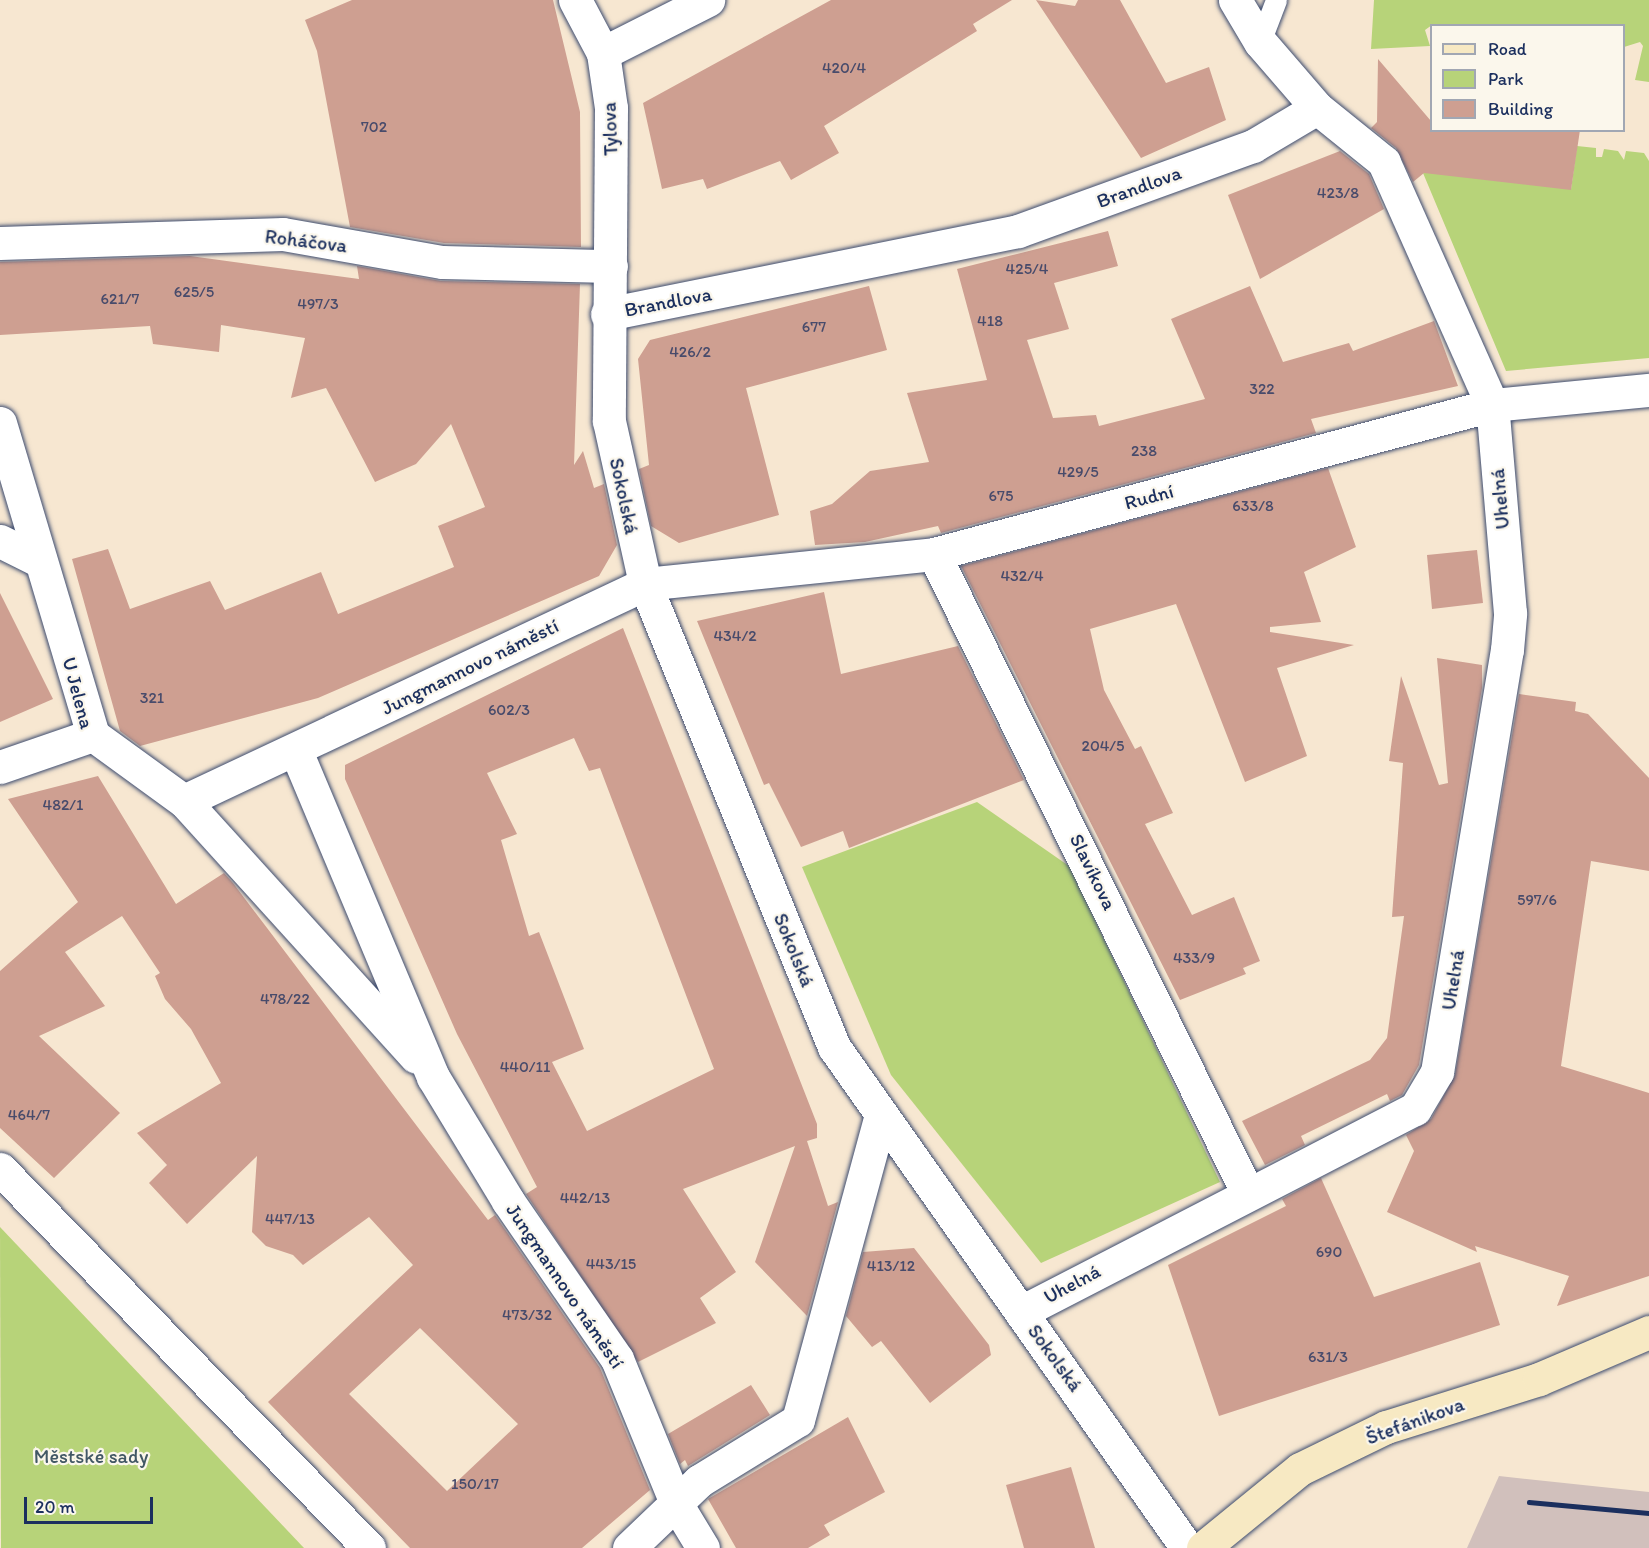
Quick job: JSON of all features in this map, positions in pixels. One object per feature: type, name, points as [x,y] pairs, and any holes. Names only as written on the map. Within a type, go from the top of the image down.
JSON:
[{"type":"street","name":"Tylova","points":[[575,0],[603,53],[611,108],[611,266]]},
{"type":"street","points":[[603,53],[708,0]]},
{"type":"street","points":[[1234,0],[1260,42],[1317,108],[1384,162],[1492,405]]},
{"type":"street","name":"Brandlova","points":[[607,314],[1018,231],[1252,146],[1317,108]]},
{"type":"street","name":"Roháčova","points":[[0,243],[283,234],[442,262],[611,266]]},
{"type":"street","name":"Sokolská","points":[[611,266],[607,314],[609,422],[645,584],[834,1047],[880,1119],[1021,1312],[1187,1548]]},
{"type":"street","name":"Rudní","points":[[645,584],[934,554],[1492,405],[1649,390]]},
{"type":"street","name":"Uhelná","points":[[1021,1312],[1247,1192],[1381,1131],[1415,1109],[1437,1072],[1510,613],[1492,405]]},
{"type":"street","name":"U Jelena","points":[[0,423],[38,560],[93,735],[0,767]]},
{"type":"street","points":[[0,541],[38,560]]},
{"type":"street","name":"Slavíkova","points":[[934,554],[1247,1192]]},
{"type":"street","name":"Jungmannovo náměstí","points":[[184,801],[296,751],[645,584]]},
{"type":"street","name":"Jungmannovo náměstí","points":[[93,735],[184,801],[434,1077]]},
{"type":"street","name":"Jungmannovo náměstí","points":[[296,751],[434,1077],[508,1201],[617,1359],[677,1505],[703,1548]]},
{"type":"street","points":[[628,1548],[677,1505],[699,1481],[798,1420],[880,1119]]},
{"type":"street","points":[[0,1168],[369,1548]]},
{"type":"street","name":"Štefánikova","points":[[1203,1548],[1299,1469],[1386,1427],[1539,1379],[1649,1332]]},
{"type":"lane","points":[[1260,42],[1276,0]]},
{"type":"shaded area","points":[[1499,1476],[1649,1492],[1649,1548],[1467,1548]]},
{"type":"green space","points":[[1374,0],[1649,0],[1649,82],[1635,80],[1643,46],[1640,42],[1625,47],[1625,24],[1430,24],[1425,30],[1430,46],[1371,49]]},
{"type":"green space","points":[[1577,146],[1596,148],[1596,157],[1602,157],[1604,149],[1618,151],[1624,160],[1626,151],[1644,153],[1649,161],[1649,358],[1506,371],[1423,173],[1435,162],[1571,189]]},
{"type":"green space","points":[[977,802],[1069,866],[1220,1182],[1041,1263],[891,1075],[802,867]]},
{"type":"green space","name":"Městské sady","points":[[0,1227],[304,1548],[1,1548]]},
{"type":"building","points":[[352,0],[553,0],[580,112],[581,247],[444,243],[350,227],[317,51],[305,20]]},
{"type":"building","points":[[831,0],[1012,0],[973,24],[977,31],[824,126],[839,153],[791,180],[780,161],[707,189],[703,179],[662,189],[643,103]]},
{"type":"building","points":[[1036,0],[1075,6],[1078,0],[1120,0],[1166,83],[1209,67],[1226,120],[1141,158]]},
{"type":"building","points":[[1378,59],[1430,120],[1430,132],[1580,132],[1571,190],[1424,173],[1413,182],[1396,148],[1371,128],[1377,122]]},
{"type":"building","points":[[1340,151],[1369,174],[1384,209],[1260,279],[1228,195]]},
{"type":"building","points":[[1108,231],[1118,266],[1054,283],[1069,329],[1027,340],[1053,418],[1096,415],[1099,426],[1205,399],[1171,319],[1250,286],[1283,362],[1349,343],[1353,351],[1434,321],[1458,386],[1311,419],[1316,433],[941,533],[938,526],[865,542],[815,545],[810,511],[832,504],[870,471],[929,462],[907,393],[987,380],[957,269]]},
{"type":"building","points":[[190,256],[359,279],[357,266],[441,281],[580,284],[574,465],[583,451],[594,488],[604,484],[617,545],[599,576],[318,698],[140,746],[120,731],[72,559],[108,549],[130,609],[210,581],[225,610],[321,572],[338,614],[454,567],[438,526],[485,507],[451,424],[416,464],[375,482],[326,388],[291,398],[305,338],[221,325],[219,352],[153,344],[150,326],[0,335],[0,262]]},
{"type":"building","points":[[869,286],[887,350],[746,388],[779,515],[679,543],[651,526],[639,469],[649,465],[638,359],[650,340]]},
{"type":"building","points":[[1328,468],[1356,547],[1304,572],[1321,622],[1270,627],[1270,632],[1354,645],[1277,668],[1307,756],[1245,782],[1176,604],[1090,629],[1104,690],[1135,749],[1141,746],[1173,813],[1145,824],[1192,915],[1234,897],[1260,961],[1243,968],[1246,974],[1180,1000],[961,566]]},
{"type":"building","points":[[1477,550],[1483,603],[1432,609],[1427,555]]},
{"type":"building","points":[[824,592],[841,674],[958,646],[1024,780],[849,848],[843,831],[801,847],[769,783],[764,785],[697,621]]},
{"type":"building","points":[[0,593],[53,699],[0,722]]},
{"type":"building","points":[[623,628],[817,1124],[817,1138],[807,1141],[828,1206],[838,1202],[807,1316],[755,1262],[795,1146],[683,1189],[736,1272],[700,1298],[716,1323],[638,1362],[526,1194],[537,1187],[457,1034],[345,779],[345,765]],"holes":[[[574,738],[589,771],[600,768],[714,1069],[587,1131],[552,1062],[584,1049],[539,932],[529,936],[501,840],[517,834],[487,773]]]},
{"type":"building","points":[[1437,658],[1482,665],[1482,688],[1419,1065],[1402,1095],[1390,1101],[1387,1094],[1301,1136],[1305,1145],[1265,1165],[1242,1121],[1370,1060],[1387,1038],[1404,916],[1392,917],[1403,763],[1389,761],[1401,676],[1439,785],[1448,783]]},
{"type":"building","points":[[1519,694],[1576,702],[1575,711],[1588,714],[1649,778],[1649,871],[1591,861],[1561,1066],[1649,1093],[1649,1276],[1557,1306],[1569,1276],[1475,1246],[1477,1252],[1387,1212],[1414,1151],[1406,1135],[1431,1119],[1455,1075]]},
{"type":"building","points":[[98,776],[176,904],[224,873],[488,1220],[495,1215],[600,1368],[650,1490],[582,1548],[410,1548],[268,1402],[413,1265],[369,1217],[303,1265],[293,1255],[266,1246],[252,1232],[257,1156],[187,1224],[149,1183],[167,1165],[137,1133],[221,1083],[191,1029],[165,999],[155,976],[160,973],[122,916],[65,952],[105,1006],[39,1036],[120,1113],[54,1178],[0,1128],[0,971],[78,902],[8,799]],"holes":[[[420,1328],[518,1424],[447,1491],[349,1394]]]},
{"type":"building","points":[[1321,1178],[1374,1297],[1480,1262],[1500,1325],[1219,1416],[1168,1265],[1286,1206],[1282,1199]]},
{"type":"building","points":[[914,1248],[989,1345],[991,1355],[930,1403],[881,1341],[872,1347],[846,1316],[863,1252]]},
{"type":"building","points":[[751,1385],[770,1415],[688,1466],[685,1460],[680,1464],[668,1434]]},
{"type":"building","points":[[848,1417],[885,1492],[824,1525],[830,1535],[808,1548],[736,1548],[708,1499]]},
{"type":"building","points":[[1071,1467],[1095,1548],[1024,1548],[1006,1485]]},
{"type":"railway","points":[[1529,1502],[1649,1513]]}]
